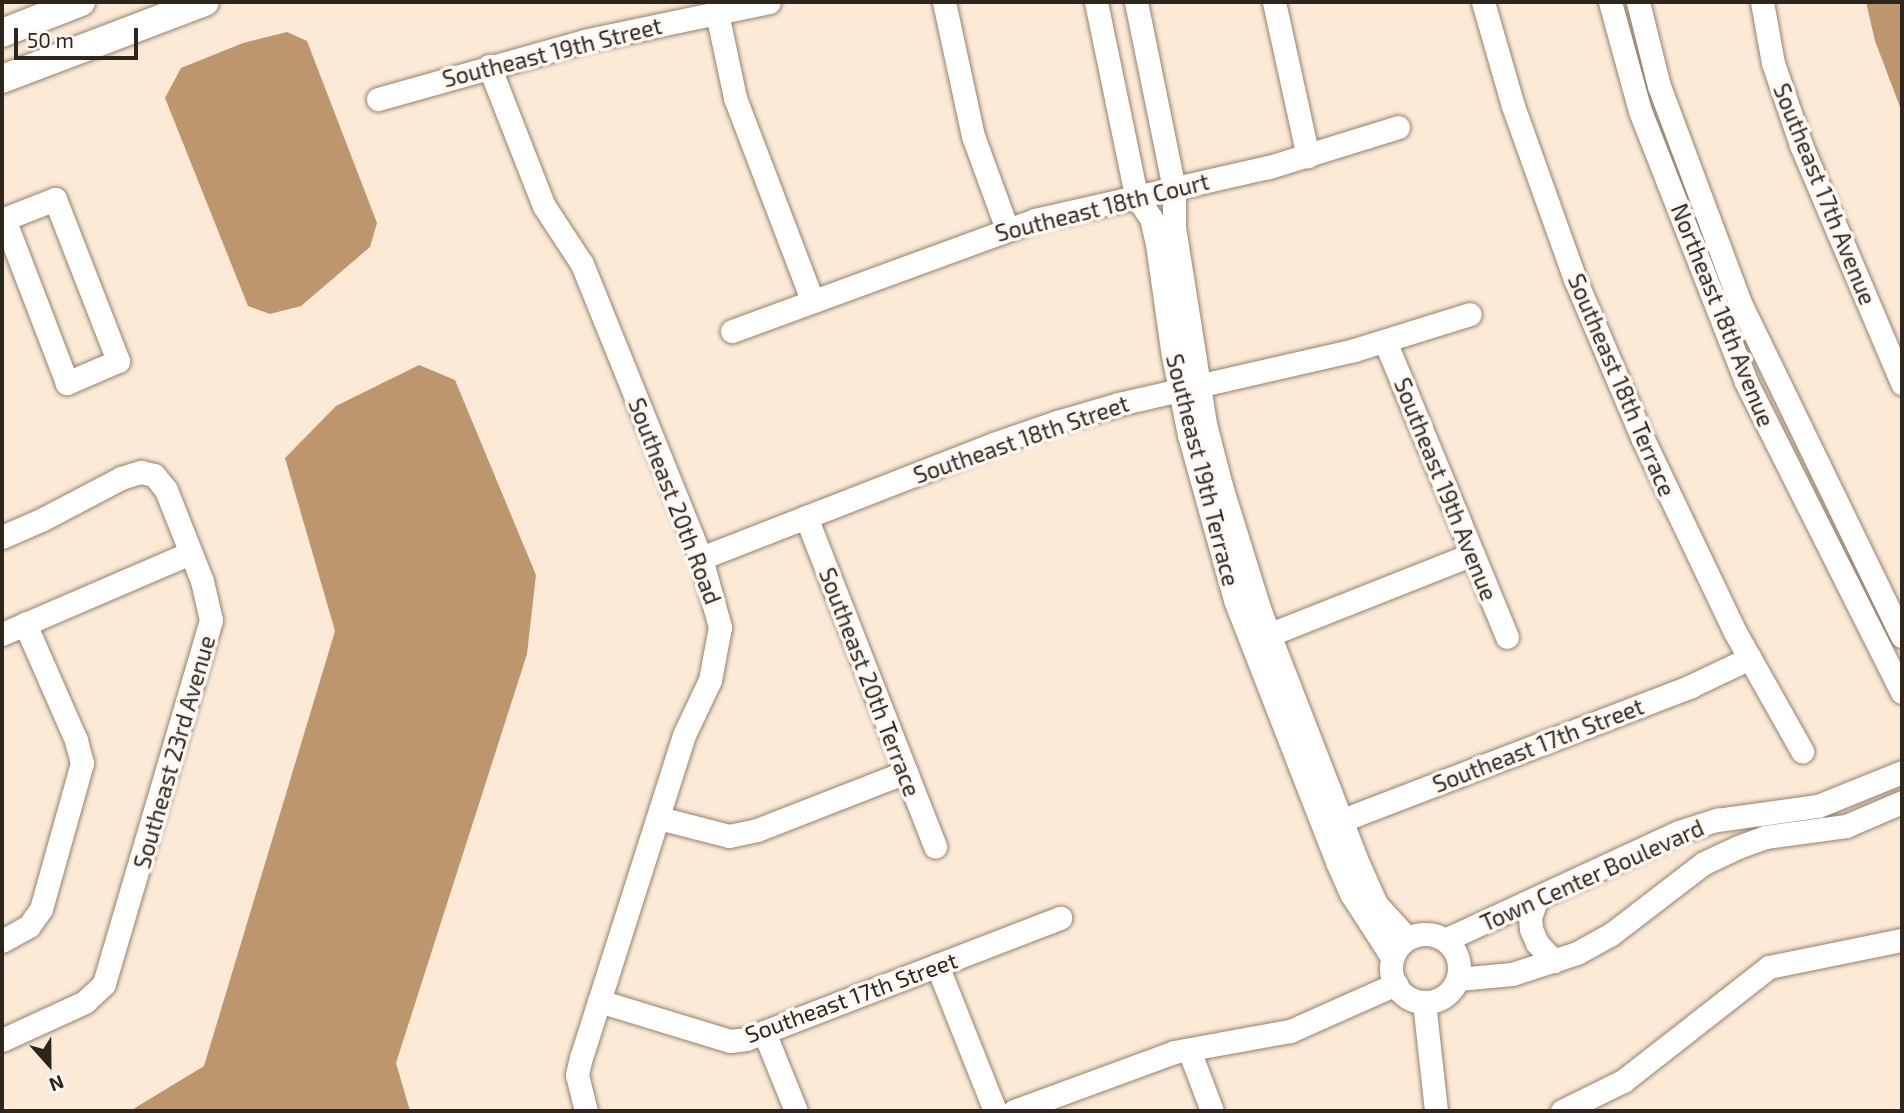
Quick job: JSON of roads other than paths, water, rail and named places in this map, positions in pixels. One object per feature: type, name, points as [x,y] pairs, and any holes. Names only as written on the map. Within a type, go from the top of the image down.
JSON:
[{"type":"main road","points":[[2,33],[81,2]]},
{"type":"main road","points":[[2,79],[150,11],[194,4]]},
{"type":"street","name":"Southeast 19th Street","points":[[378,99],[584,41],[769,2]]},
{"type":"street","points":[[944,2],[973,136],[1007,229]]},
{"type":"street","name":"Southeast 19th Terrace","points":[[1096,2],[1136,196],[1151,219],[1190,388]]},
{"type":"street","name":"Southeast 19th Terrace","points":[[1136,2],[1174,188],[1174,227],[1190,388],[1208,512],[1333,824],[1352,895],[1392,957]]},
{"type":"street","points":[[1274,2],[1308,156]]},
{"type":"street","name":"Southeast 18th Terrace","points":[[1482,2],[1513,106],[1575,279],[1642,437],[1750,659],[1802,751]]},
{"type":"street","name":"Northeast 18th Avenue","points":[[1610,2],[1640,111],[1745,382],[1902,692]]},
{"type":"street","points":[[1638,2],[1659,86],[1741,305],[1902,636]]},
{"type":"street","name":"Southeast 17th Avenue","points":[[1762,2],[1773,63],[1801,145],[1902,383]]},
{"type":"street","points":[[717,13],[735,97],[812,300]]},
{"type":"street","name":"Southeast 20th Road","points":[[489,66],[544,206],[582,264],[701,558],[720,627],[718,653],[710,680],[684,735],[577,1075],[586,1111]]},
{"type":"street","name":"Southeast 18th Court","points":[[732,331],[1007,229],[1308,156],[1398,127]]},
{"type":"street","points":[[1125,144],[1164,136]]},
{"type":"street","points":[[55,199],[118,361],[67,383],[11,266],[4,219],[55,199]]},
{"type":"street","name":"Southeast 18th Street","points":[[701,558],[1019,435],[1119,404],[1385,341],[1470,314]]},
{"type":"street","name":"Southeast 19th Avenue","points":[[1385,341],[1507,637]]},
{"type":"street","name":"Southeast 23rd Avenue","points":[[2,537],[121,478],[148,473],[163,483],[210,603],[209,636],[110,971],[99,992],[75,1007],[2,1040]]},
{"type":"street","name":"Southeast 20th Terrace","points":[[806,517],[935,847]]},
{"type":"street","points":[[2,634],[190,553]]},
{"type":"street","points":[[1260,638],[1473,554]]},
{"type":"street","points":[[2,941],[29,926],[41,909],[82,763],[76,740],[26,624]]},
{"type":"street","name":"Southeast 17th Street","points":[[1333,824],[1691,686],[1750,659]]},
{"type":"street","points":[[659,818],[729,836],[757,830],[906,772]]},
{"type":"street","name":"Town Center Boulevard","points":[[1445,940],[1679,832],[1717,820],[1818,806],[1902,772]]},
{"type":"street","name":"Town Center Boulevard","points":[[1458,979],[1512,974],[1554,961],[1610,934],[1704,863],[1738,847],[1765,837],[1846,826],[1902,802]]},
{"type":"street","name":"Southeast 19th Terrace","points":[[1333,824],[1376,904],[1407,938]]},
{"type":"street","points":[[1537,898],[1530,917],[1531,929],[1537,943],[1554,961]]},
{"type":"street","name":"Southeast 17th Street","points":[[599,1002],[730,1041],[764,1032],[1060,918]]},
{"type":"street","points":[[1430,933],[1445,940],[1457,955],[1458,979],[1443,997],[1424,1002],[1409,998],[1396,984],[1391,969],[1392,957],[1407,938],[1430,933]]},
{"type":"street","points":[[1562,1111],[1623,1081],[1769,967],[1902,940]]},
{"type":"street","points":[[937,965],[995,1111]]},
{"type":"street","points":[[1014,1111],[1112,1074],[1189,1050],[1290,1031],[1396,984]]},
{"type":"street","points":[[1424,1002],[1436,1111]]},
{"type":"street","points":[[764,1032],[796,1111]]},
{"type":"street","points":[[1189,1050],[1212,1111]]}]
